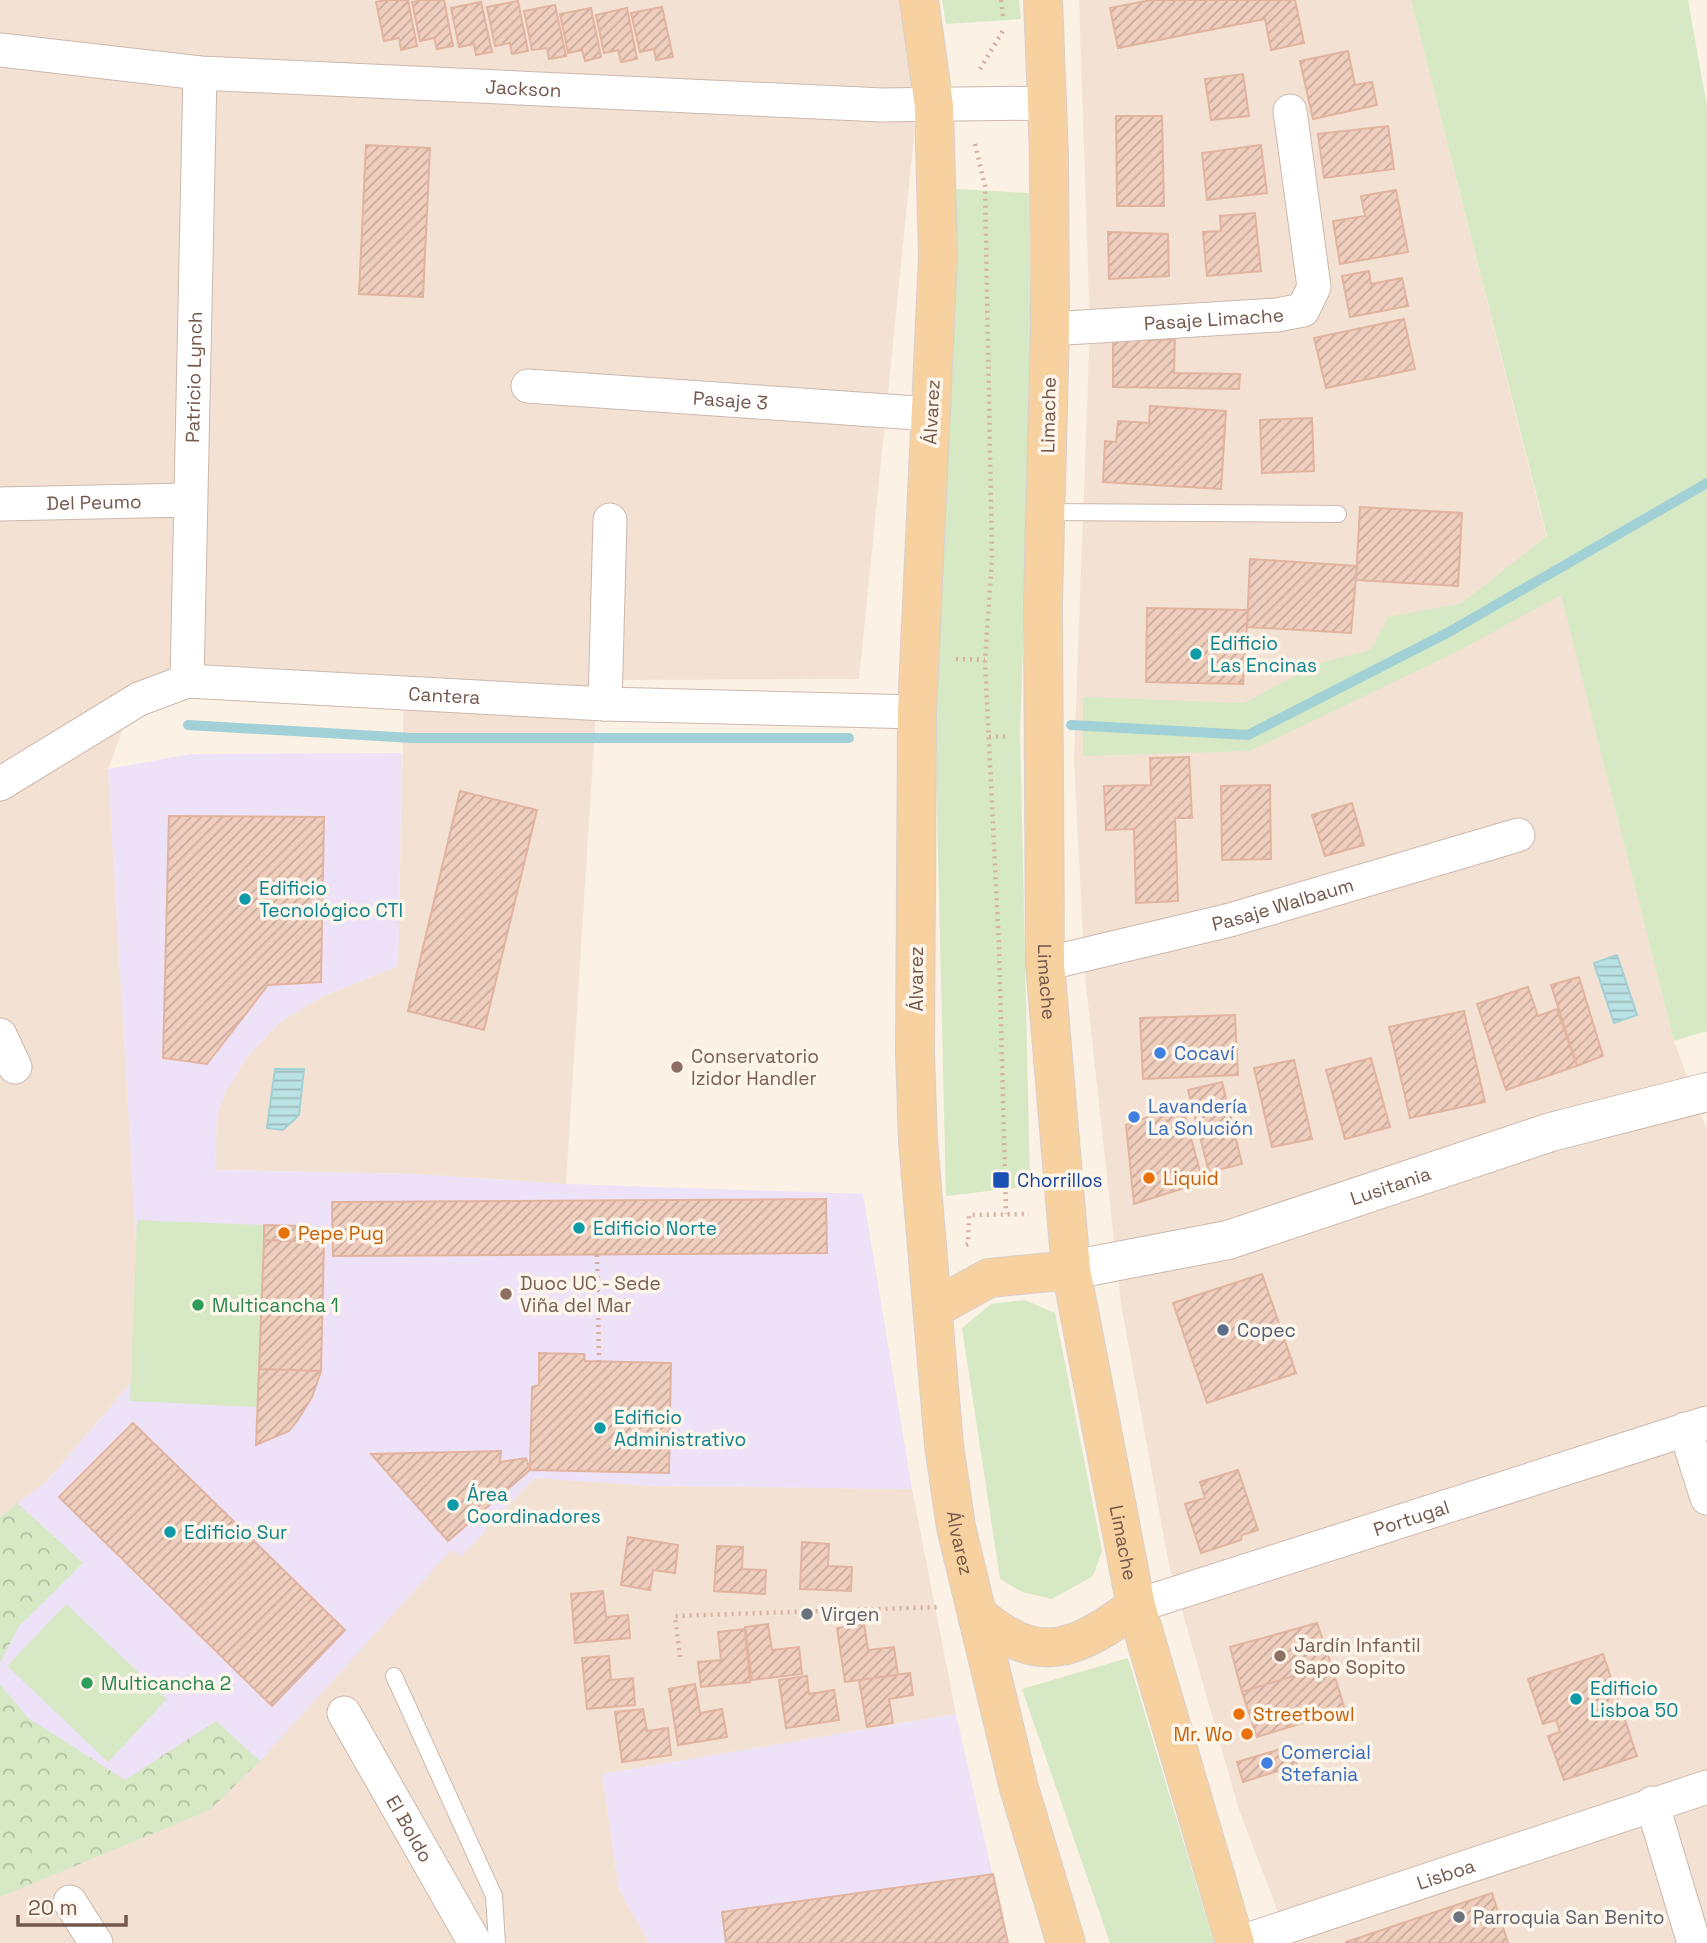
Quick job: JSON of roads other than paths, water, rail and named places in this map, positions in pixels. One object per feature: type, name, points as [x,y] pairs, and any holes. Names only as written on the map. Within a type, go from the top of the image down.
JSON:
[{"type":"main road","name":"Álvarez","points":[[919,0],[934,106],[938,256],[917,712],[915,1054],[918,1141],[946,1459],[956,1527],[1019,1788],[1066,1943]]},
{"type":"main road","name":"Limache","points":[[1043,0],[1049,103],[1050,329],[1043,602],[1045,964],[1071,1270],[1136,1606],[1237,1943]]},
{"type":"main road","points":[[933,1309],[989,1278],[1071,1270]]},
{"type":"main road","points":[[976,1610],[998,1632],[1020,1644],[1055,1647],[1097,1634],[1136,1606]]},
{"type":"street","name":"Jackson","points":[[0,50],[200,73],[934,106],[1049,103]]},
{"type":"street","name":"Patricio Lynch","points":[[187,681],[200,73]]},
{"type":"street","name":"Pasaje Limache","points":[[1050,329],[1277,316],[1303,310],[1314,287],[1290,111]]},
{"type":"street","name":"Pasaje 3","points":[[528,386],[931,414]]},
{"type":"street","name":"Del Peumo","points":[[0,504],[189,500]]},
{"type":"street","points":[[606,704],[610,520]]},
{"type":"street","name":"Cantera","points":[[0,784],[139,698],[187,681],[606,704],[917,712]]},
{"type":"street","name":"Pasaje Walbaum","points":[[1045,964],[1230,920],[1518,835]]},
{"type":"street","points":[[0,1035],[15,1067]]},
{"type":"street","name":"Lusitania","points":[[1071,1270],[1228,1240],[1551,1132],[1694,1096]]},
{"type":"street","name":"Portugal","points":[[1136,1606],[1696,1426],[1707,1498]]},
{"type":"street","name":"El Boldo","points":[[344,1713],[475,1943]]},
{"type":"street","name":"Lisboa","points":[[1237,1943],[1652,1803],[1707,1787]]},
{"type":"street","points":[[1652,1803],[1694,1943]]},
{"type":"street","points":[[70,1902],[96,1943]]},
{"type":"lane","points":[[1046,512],[1338,513]]},
{"type":"lane","points":[[394,1676],[494,1896],[497,1943]]},
{"type":"water","points":[[1617,955],[1637,1015],[1614,1023],[1594,963]]},
{"type":"water","points":[[275,1069],[304,1069],[299,1115],[283,1130],[267,1128]]},
{"type":"waterway","points":[[1071,725],[1248,735],[1449,632],[1707,483]]},
{"type":"waterway","points":[[188,725],[412,738],[849,738]]},
{"type":"place","name":"Edificio Las Encinas","points":[[1196,654]]},
{"type":"place","name":"Edificio Tecnológico CTI","points":[[245,899]]},
{"type":"place","name":"Cocaví","points":[[1160,1053]]},
{"type":"place","name":"Conservatorio Izidor Handler","points":[[677,1067]]},
{"type":"place","name":"Lavandería La Solución","points":[[1134,1117]]},
{"type":"place","name":"Liquid","points":[[1149,1178]]},
{"type":"place","name":"Chorrillos","points":[[1001,1180]]},
{"type":"place","name":"Edificio Norte","points":[[579,1228]]},
{"type":"place","name":"Pepe Pug","points":[[284,1233]]},
{"type":"place","name":"Duoc UC - Sede Viña del Mar","points":[[506,1294]]},
{"type":"place","name":"Multicancha 1","points":[[198,1305]]},
{"type":"place","name":"Copec","points":[[1223,1330]]},
{"type":"place","name":"Edificio Administrativo","points":[[600,1428]]},
{"type":"place","name":"Área Coordinadores","points":[[453,1505]]},
{"type":"place","name":"Edificio Sur","points":[[170,1532]]},
{"type":"place","name":"Virgen","points":[[807,1614]]},
{"type":"place","name":"Jardín Infantil Sapo Sopito","points":[[1280,1656]]},
{"type":"place","name":"Multicancha 2","points":[[87,1683]]},
{"type":"place","name":"Edificio Lisboa 50","points":[[1576,1699]]},
{"type":"place","name":"Streetbowl","points":[[1239,1714]]},
{"type":"place","name":"Mr. Wo","points":[[1247,1734]]},
{"type":"place","name":"Comercial Stefania","points":[[1267,1763]]},
{"type":"place","name":"Parroquia San Benito","points":[[1459,1917]]}]
